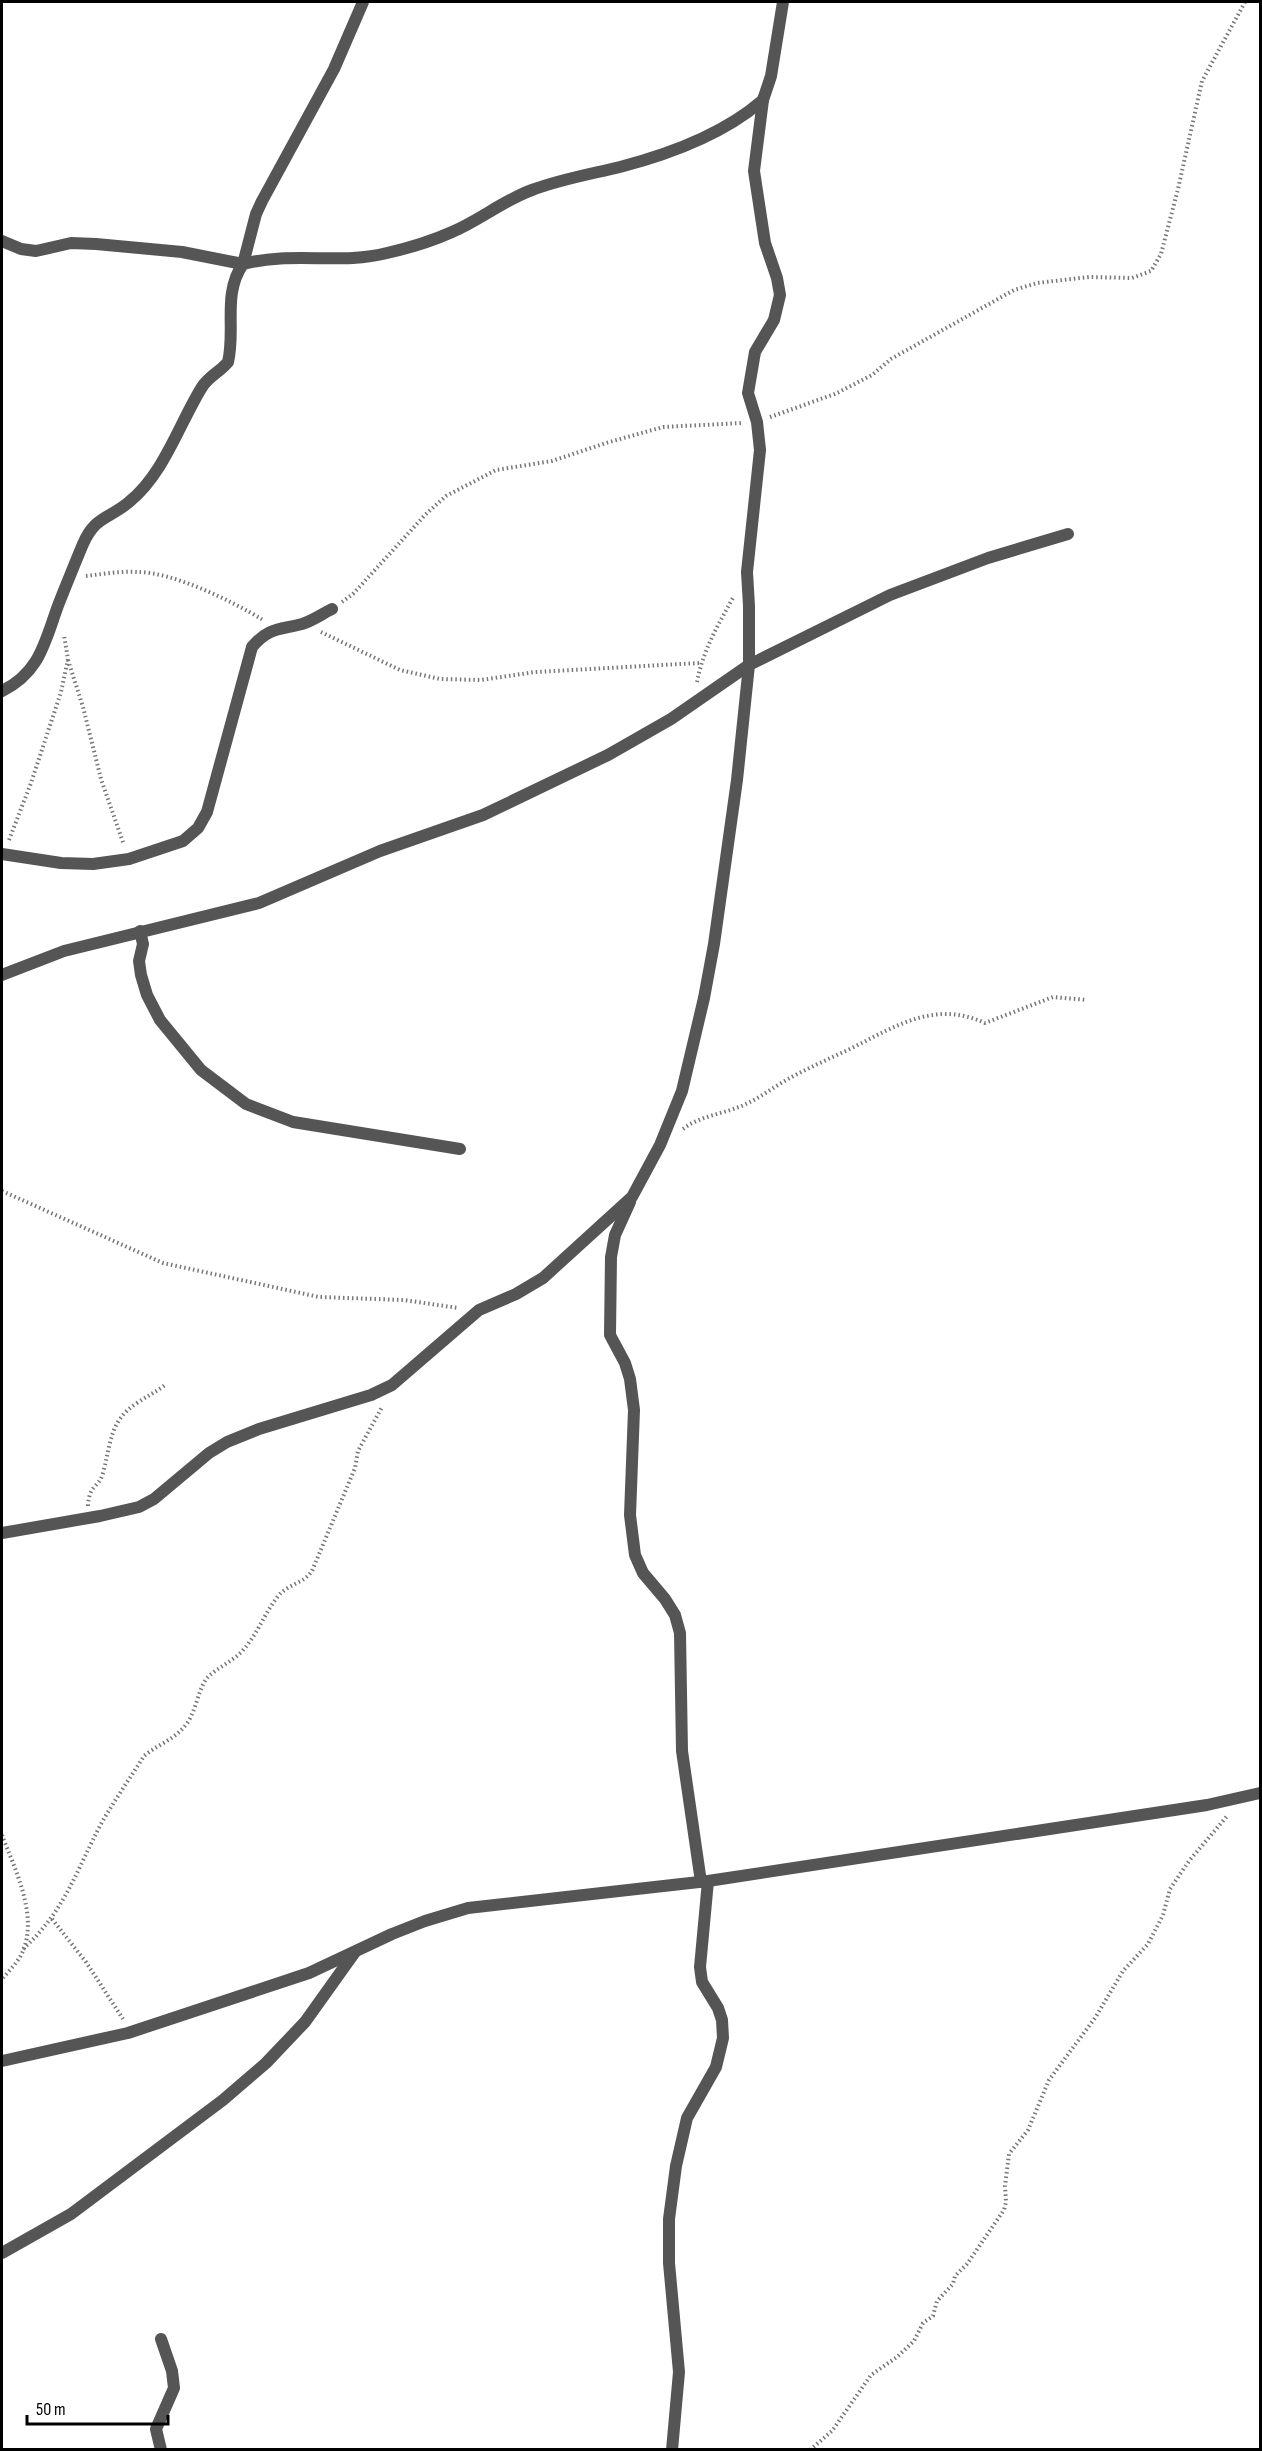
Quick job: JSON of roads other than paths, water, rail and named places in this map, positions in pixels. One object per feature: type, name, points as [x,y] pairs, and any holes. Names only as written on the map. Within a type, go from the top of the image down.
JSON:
[{"type":"street","points":[[2,691],[12,686],[32,669],[43,651],[70,578],[93,525],[129,502],[141,489],[173,443],[203,386],[210,376],[222,369],[228,362],[231,296],[236,274],[243,264],[256,214],[334,69],[363,2]]},
{"type":"street","points":[[672,2450],[679,2372],[669,2263],[669,2219],[675,2166],[687,2118],[717,2067],[723,2038],[722,2020],[718,2008],[702,1983],[700,1967],[705,1882],[682,1751],[680,1633],[670,1607],[643,1573],[634,1555],[630,1515],[634,1410],[630,1379],[625,1363],[610,1335],[611,1257],[615,1235],[660,1145],[682,1091],[710,966],[737,780],[749,665],[747,572],[760,450],[757,422],[748,393],[754,352],[774,320],[780,295],[777,278],[765,243],[754,171],[763,100],[771,76],[783,2]]},
{"type":"street","points":[[2,241],[21,249],[36,250],[71,243],[96,244],[182,252],[243,264],[294,256],[366,257],[425,242],[453,232],[529,191],[553,182],[622,166],[670,150],[710,134],[745,116],[763,100]]},
{"type":"street","points":[[2,975],[64,951],[259,903],[380,850],[483,815],[642,737],[749,665],[890,595],[988,558],[1068,534]]},
{"type":"street","points":[[2,856],[82,863],[129,859],[183,841],[198,828],[207,812],[252,647],[262,636],[277,628],[304,624],[332,609]]},
{"type":"street","points":[[140,931],[141,975],[147,995],[160,1020],[201,1070],[246,1104],[293,1122],[460,1149]]},
{"type":"street","points":[[2,1533],[139,1507],[171,1486],[209,1453],[227,1442],[371,1395],[392,1385],[479,1310],[516,1294],[543,1278],[632,1197]]},
{"type":"street","points":[[2,2061],[128,2033],[309,1973],[425,1921],[468,1908],[705,1882],[1207,1805],[1260,1793]]},
{"type":"street","points":[[2,2253],[71,2214],[231,2093],[266,2063],[305,2022],[356,1951]]},
{"type":"street","points":[[161,2338],[172,2371],[174,2388],[157,2423],[156,2429],[161,2450]]}]
